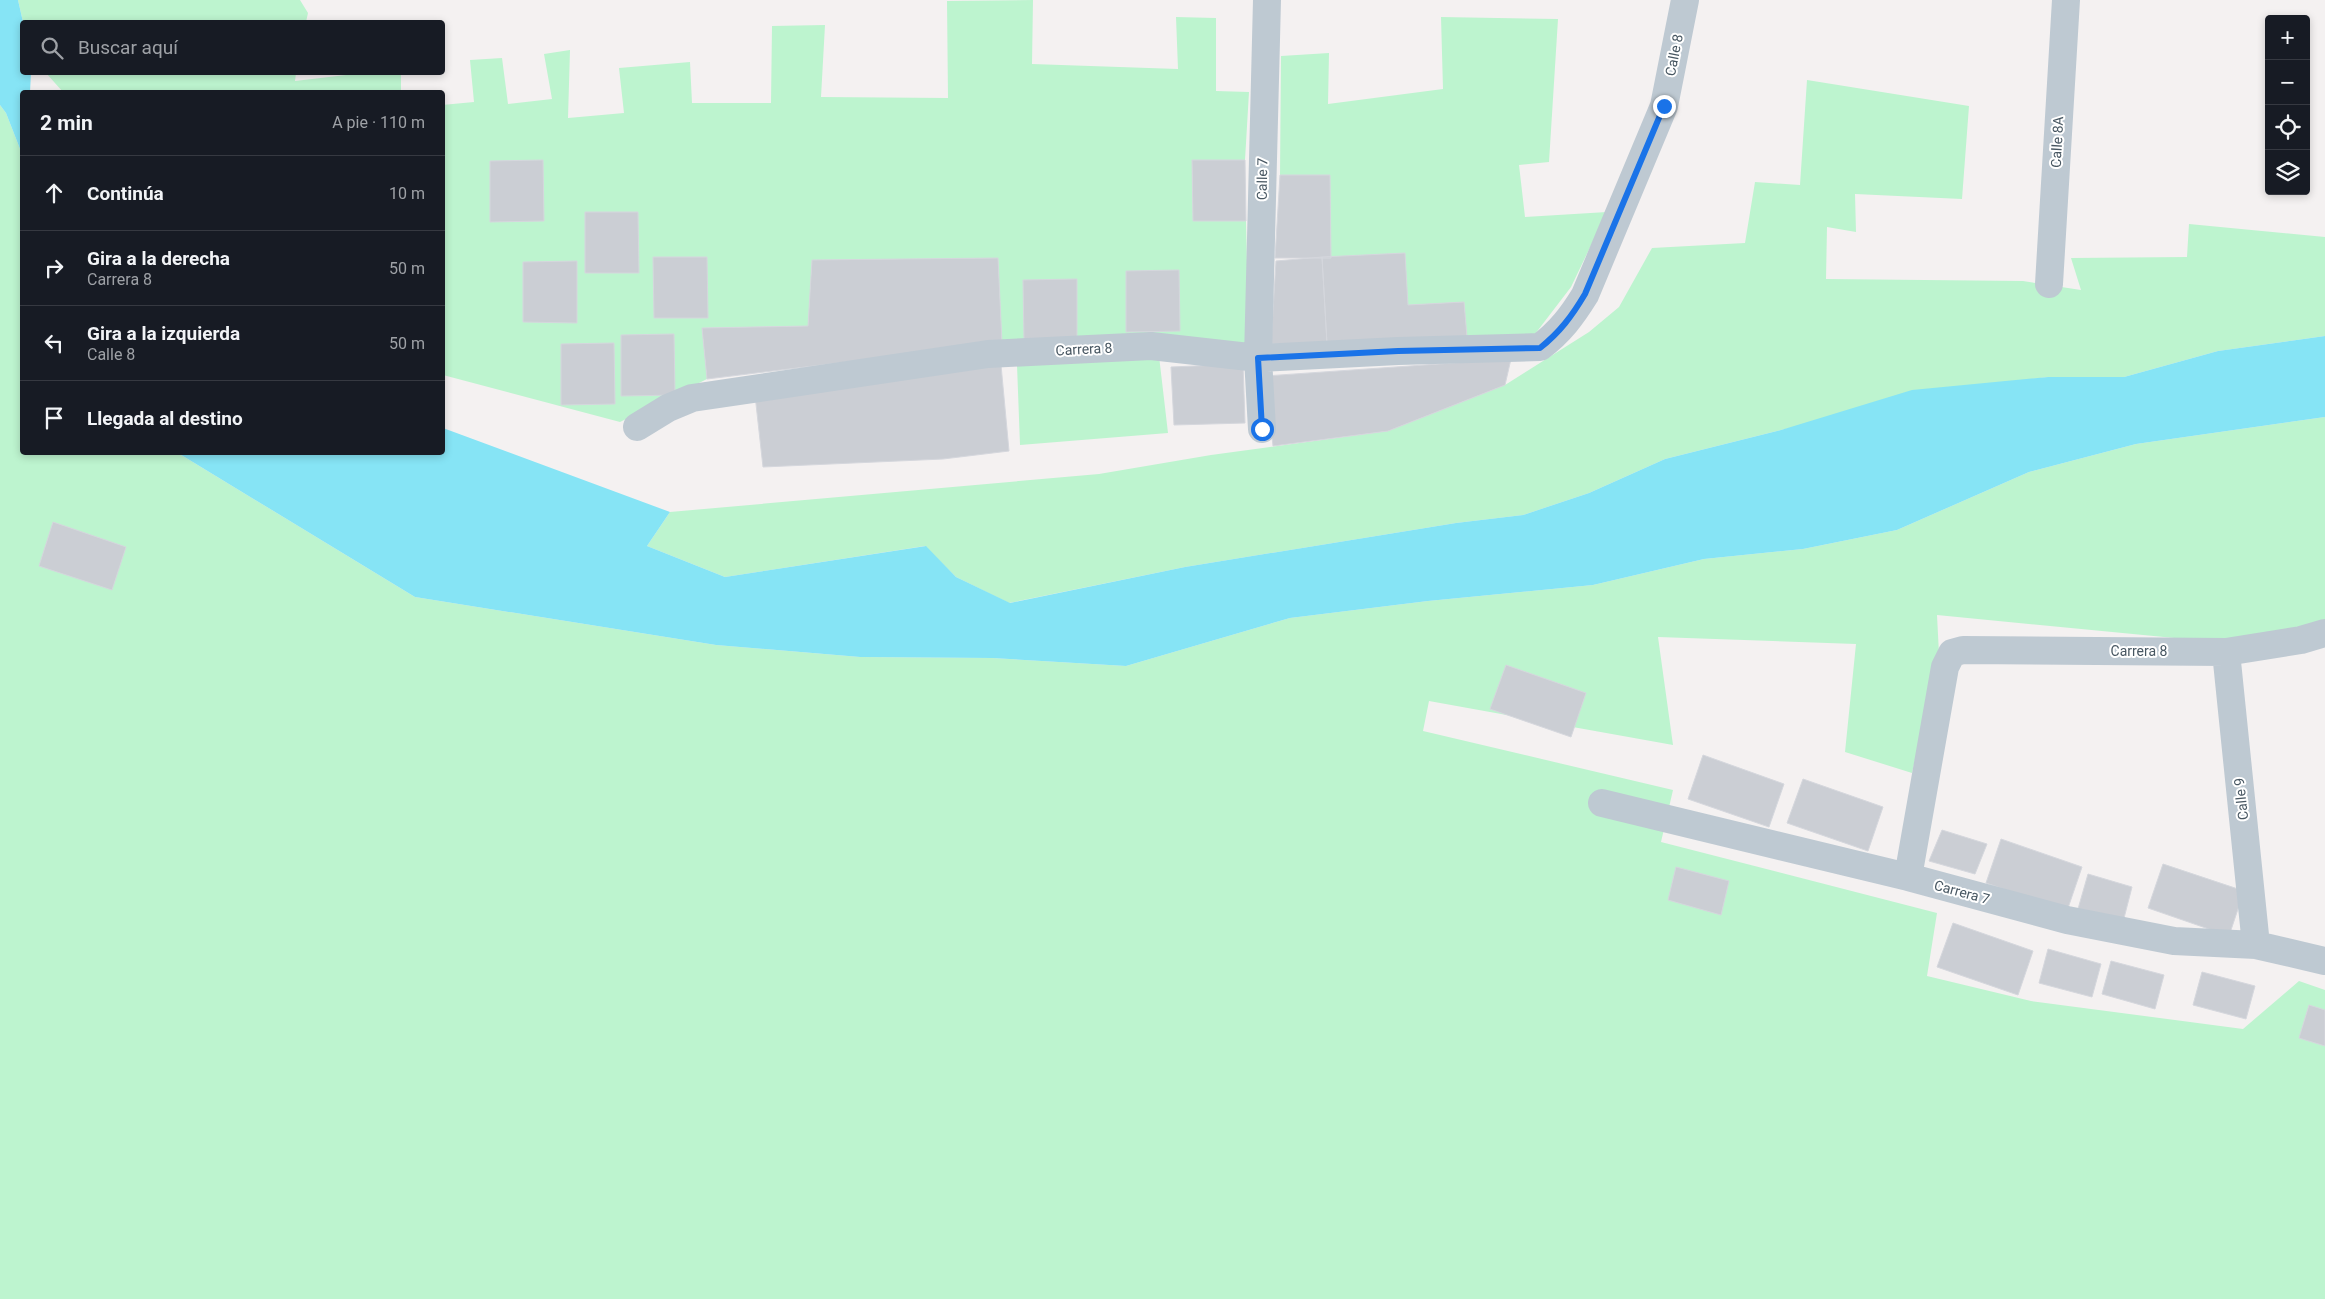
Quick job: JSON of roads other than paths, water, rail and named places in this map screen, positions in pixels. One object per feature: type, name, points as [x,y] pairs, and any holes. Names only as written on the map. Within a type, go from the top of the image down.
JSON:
[{"type":"street","name":"Calle 7","points":[[1262,429],[1258,358],[1266,0]]},
{"type":"street","name":"Calle 8","points":[[1540,348],[1557,334],[1572,317],[1585,294],[1664,106],[1685,0]]},
{"type":"street","name":"Calle 8A","points":[[2049,284],[2066,0]]},
{"type":"street","name":"Carrera 8","points":[[636,427],[668,408],[692,398],[988,354],[1151,346],[1258,358],[1398,351],[1540,348]]},
{"type":"street","name":"Carrera 8","points":[[1908,877],[1945,667],[1952,652],[1963,650],[2226,652],[2302,640],[2325,633]]},
{"type":"street","name":"Calle 9","points":[[2226,652],[2256,945]]},
{"type":"street","name":"Carrera 7","points":[[1602,803],[1908,877],[2067,920],[2174,941],[2256,945],[2325,961]]},
{"type":"water","points":[[0,0],[18,0],[23,20],[20,20],[20,75],[31,75],[30,90],[20,90],[20,149],[6,113],[0,105]]},
{"type":"water","points":[[2325,336],[2325,417],[2136,444],[2029,472],[1897,530],[1803,549],[1704,559],[1593,585],[1428,601],[1290,618],[1126,666],[992,658],[860,657],[716,645],[415,597],[181,455],[445,455],[445,429],[670,512],[647,546],[725,577],[926,546],[956,577],[1010,603],[1185,567],[1456,523],[1523,515],[1589,493],[1665,459],[1781,430],[1912,390],[2048,377],[2124,377],[2218,351]]}]
